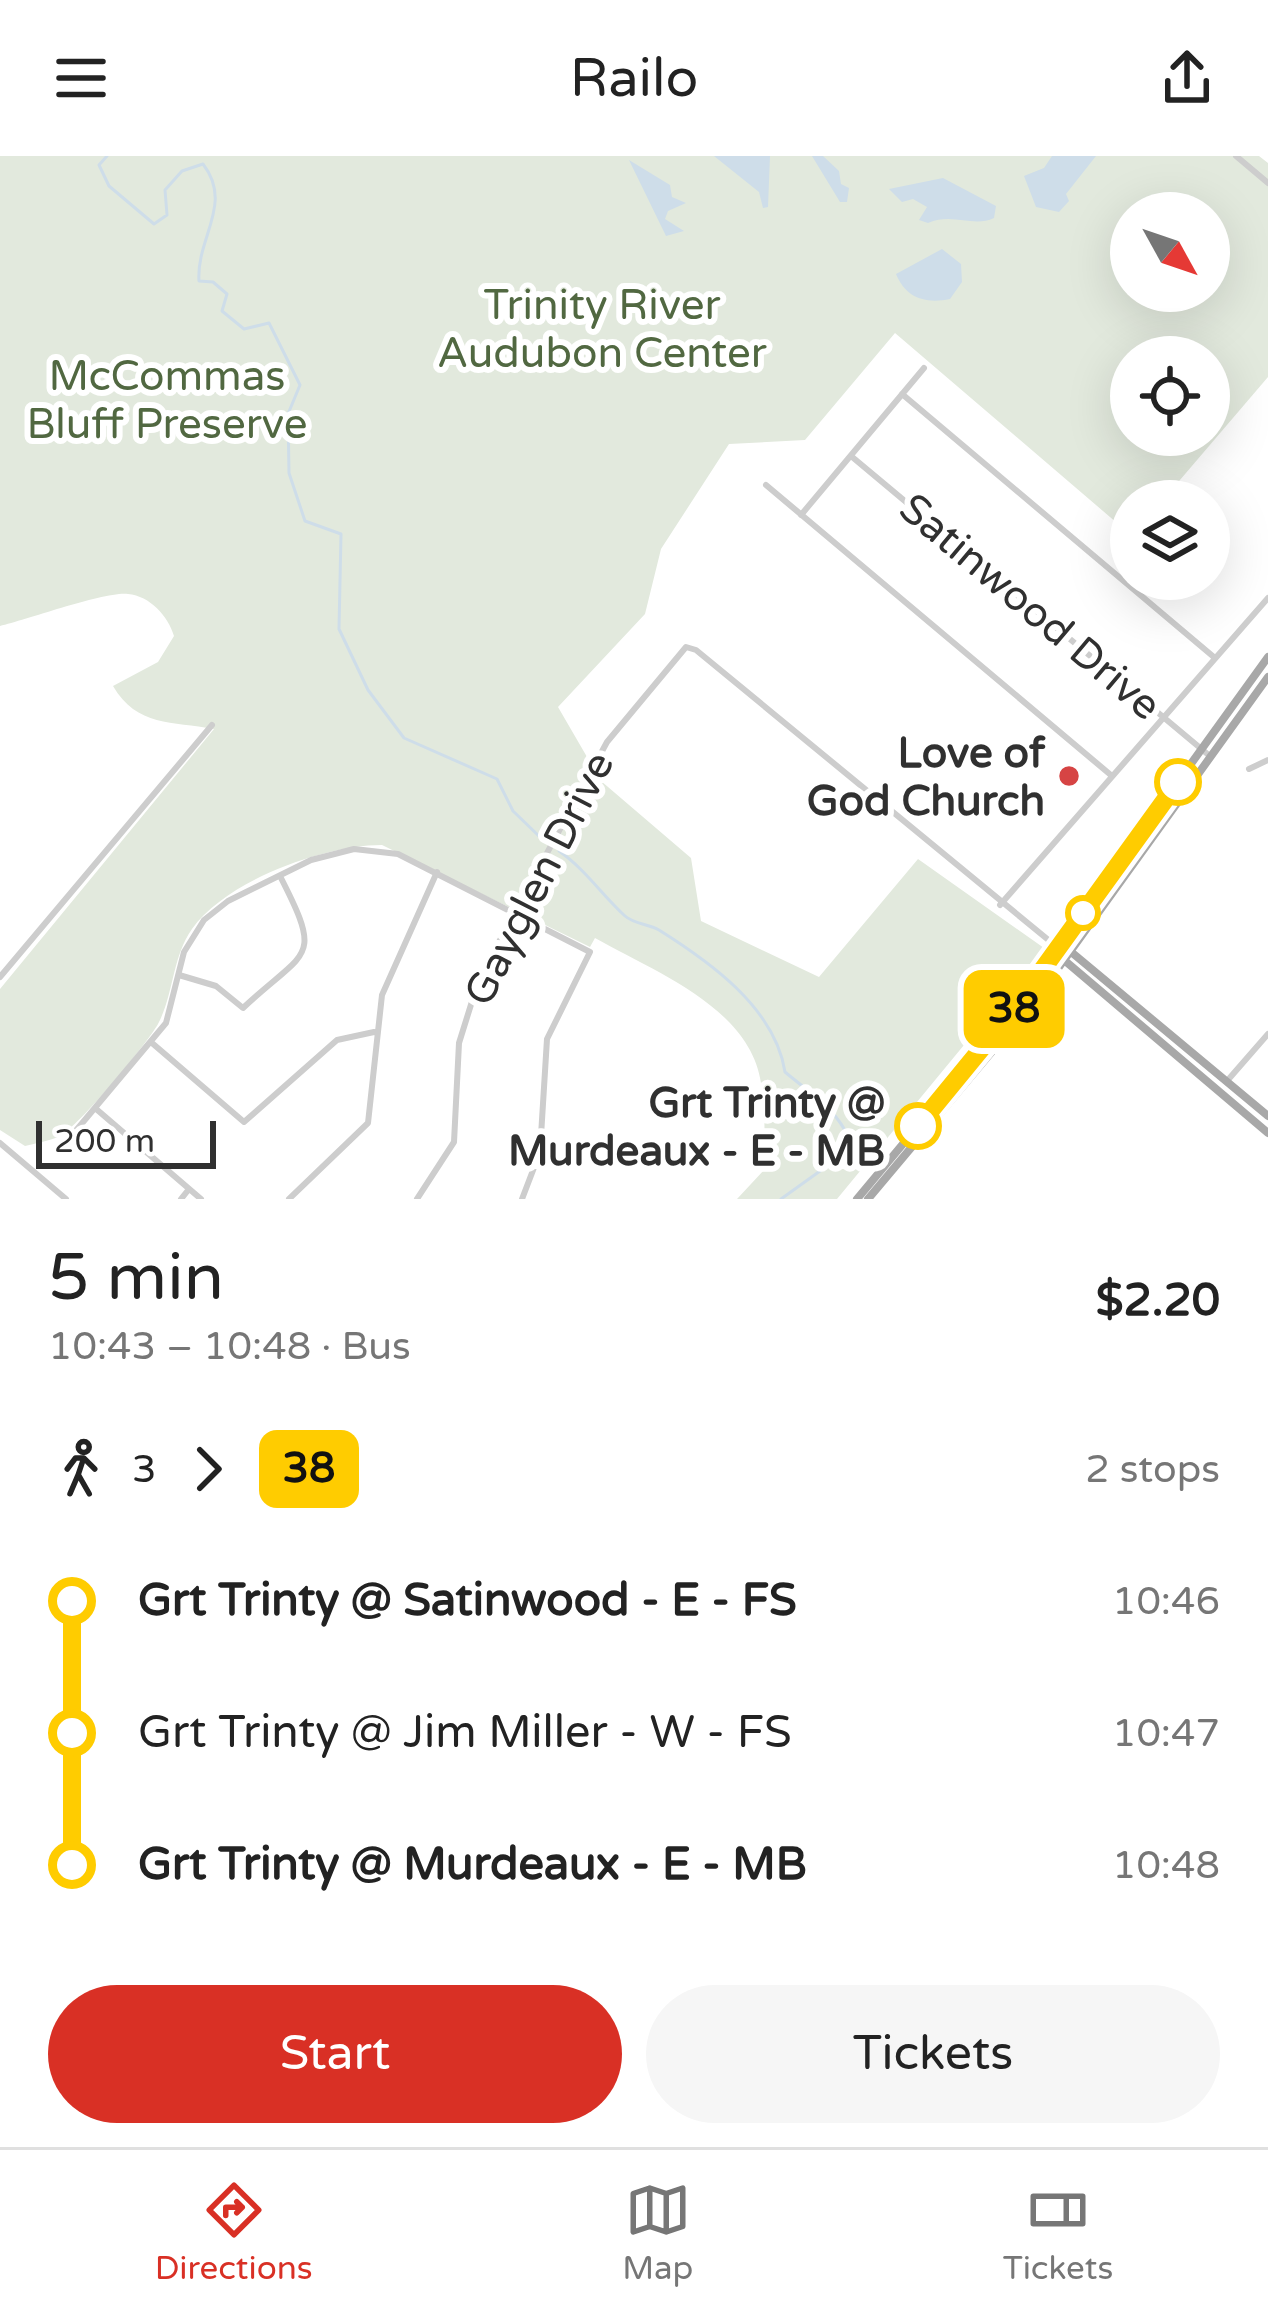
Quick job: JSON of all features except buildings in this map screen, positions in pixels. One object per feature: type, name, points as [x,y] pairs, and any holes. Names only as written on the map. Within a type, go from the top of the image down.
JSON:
[{"type":"main road","points":[[857,1199],[974,1060],[1268,657]]},
{"type":"main road","points":[[868,1199],[1067,956],[1268,677]]},
{"type":"main road","points":[[1058,948],[1268,1133]]},
{"type":"main road","points":[[1067,956],[1268,1116]]},
{"type":"main road","points":[[1152,1035],[1160,1026]]},
{"type":"street","points":[[1236,156],[1268,183]]},
{"type":"street","points":[[801,515],[923,368]]},
{"type":"street","points":[[902,394],[1216,658]]},
{"type":"street","name":"Satinwood Drive","points":[[851,456],[1210,757]]},
{"type":"street","points":[[766,485],[1112,776]]},
{"type":"street","points":[[1058,948],[1000,905],[1268,598]]},
{"type":"street","name":"Gayglen Drive","points":[[417,1199],[454,1142],[464,1021],[514,912],[607,742],[690,647],[1000,905]]},
{"type":"street","points":[[1,973],[212,724]]},
{"type":"street","points":[[1249,769],[1268,760]]},
{"type":"street","points":[[68,1140],[171,1012],[190,938],[204,920],[311,860],[354,849],[398,854],[590,952],[547,1039],[539,1152],[522,1199]]},
{"type":"street","points":[[290,1199],[368,1123],[374,1032],[391,964],[437,872]]},
{"type":"street","points":[[179,974],[216,986],[243,1008],[297,962],[306,951],[308,932],[280,876]]},
{"type":"street","points":[[151,1042],[244,1122],[337,1040],[374,1032]]},
{"type":"street","points":[[1219,1092],[1268,1034]]},
{"type":"street","points":[[95,1108],[201,1199]]},
{"type":"street","points":[[0,1144],[66,1199]]},
{"type":"street","points":[[182,1199],[189,1190]]},
{"type":"green space","points":[[0,156],[1259,156],[1268,163],[1268,377],[1230,421],[1230,336],[1110,336],[1110,456],[1200,456],[1180,480],[1110,480],[1110,517],[895,333],[805,440],[729,444],[661,549],[645,614],[558,707],[601,781],[691,858],[701,921],[819,977],[918,859],[1044,948],[837,1199],[737,1199],[765,1169],[761,1083],[739,1033],[696,994],[595,938],[590,947],[382,845],[306,859],[228,895],[185,940],[158,1024],[82,1117],[60,1136],[25,1146],[0,1130],[0,989],[214,729],[144,716],[123,699],[113,686],[158,662],[174,636],[163,614],[144,599],[128,594],[0,626]]},
{"type":"water","points":[[714,156],[770,156],[768,207],[763,208],[759,192]]},
{"type":"water","points":[[812,156],[823,156],[839,171],[841,184],[849,188],[847,202],[840,202]]},
{"type":"water","points":[[1052,156],[1096,156],[1066,194],[1069,201],[1059,212],[1036,207],[1024,176],[1044,168]]},
{"type":"water","points":[[629,160],[670,185],[672,197],[686,203],[668,211],[665,219],[684,231],[666,236]]},
{"type":"water","points":[[943,178],[996,206],[994,218],[928,223],[919,220],[927,207],[913,199],[902,202],[889,189]]},
{"type":"water","points":[[942,249],[961,264],[962,282],[950,299],[932,301],[911,294],[896,274]]},
{"type":"waterway","points":[[107,156],[99,165],[109,186],[154,224],[167,215],[165,190],[182,171],[203,164],[212,179],[215,207],[199,281],[213,282],[227,294],[222,311],[244,329],[269,323],[300,385],[288,414],[289,473],[305,521],[341,534],[339,629],[368,690],[404,738],[497,779],[513,811],[542,839]]},
{"type":"waterway","points":[[559,851],[625,916],[679,943],[737,989],[768,1027],[785,1072],[822,1102],[844,1129],[850,1140],[841,1156],[781,1199]]},
{"type":"bus line","name":"38","points":[[918,1126],[1014,1009],[1178,782]]},
{"type":"place","name":"Love of God Church","points":[[1069,776]]},
{"type":"place","name":"Grt Trinty @ Murdeaux - E - MB","points":[[918,1126]]},
{"type":"park label","name":"Trinity River Audubon Center","points":[[602,328]]},
{"type":"park label","name":"McCommas Bluff Preserve","points":[[167,399]]}]
